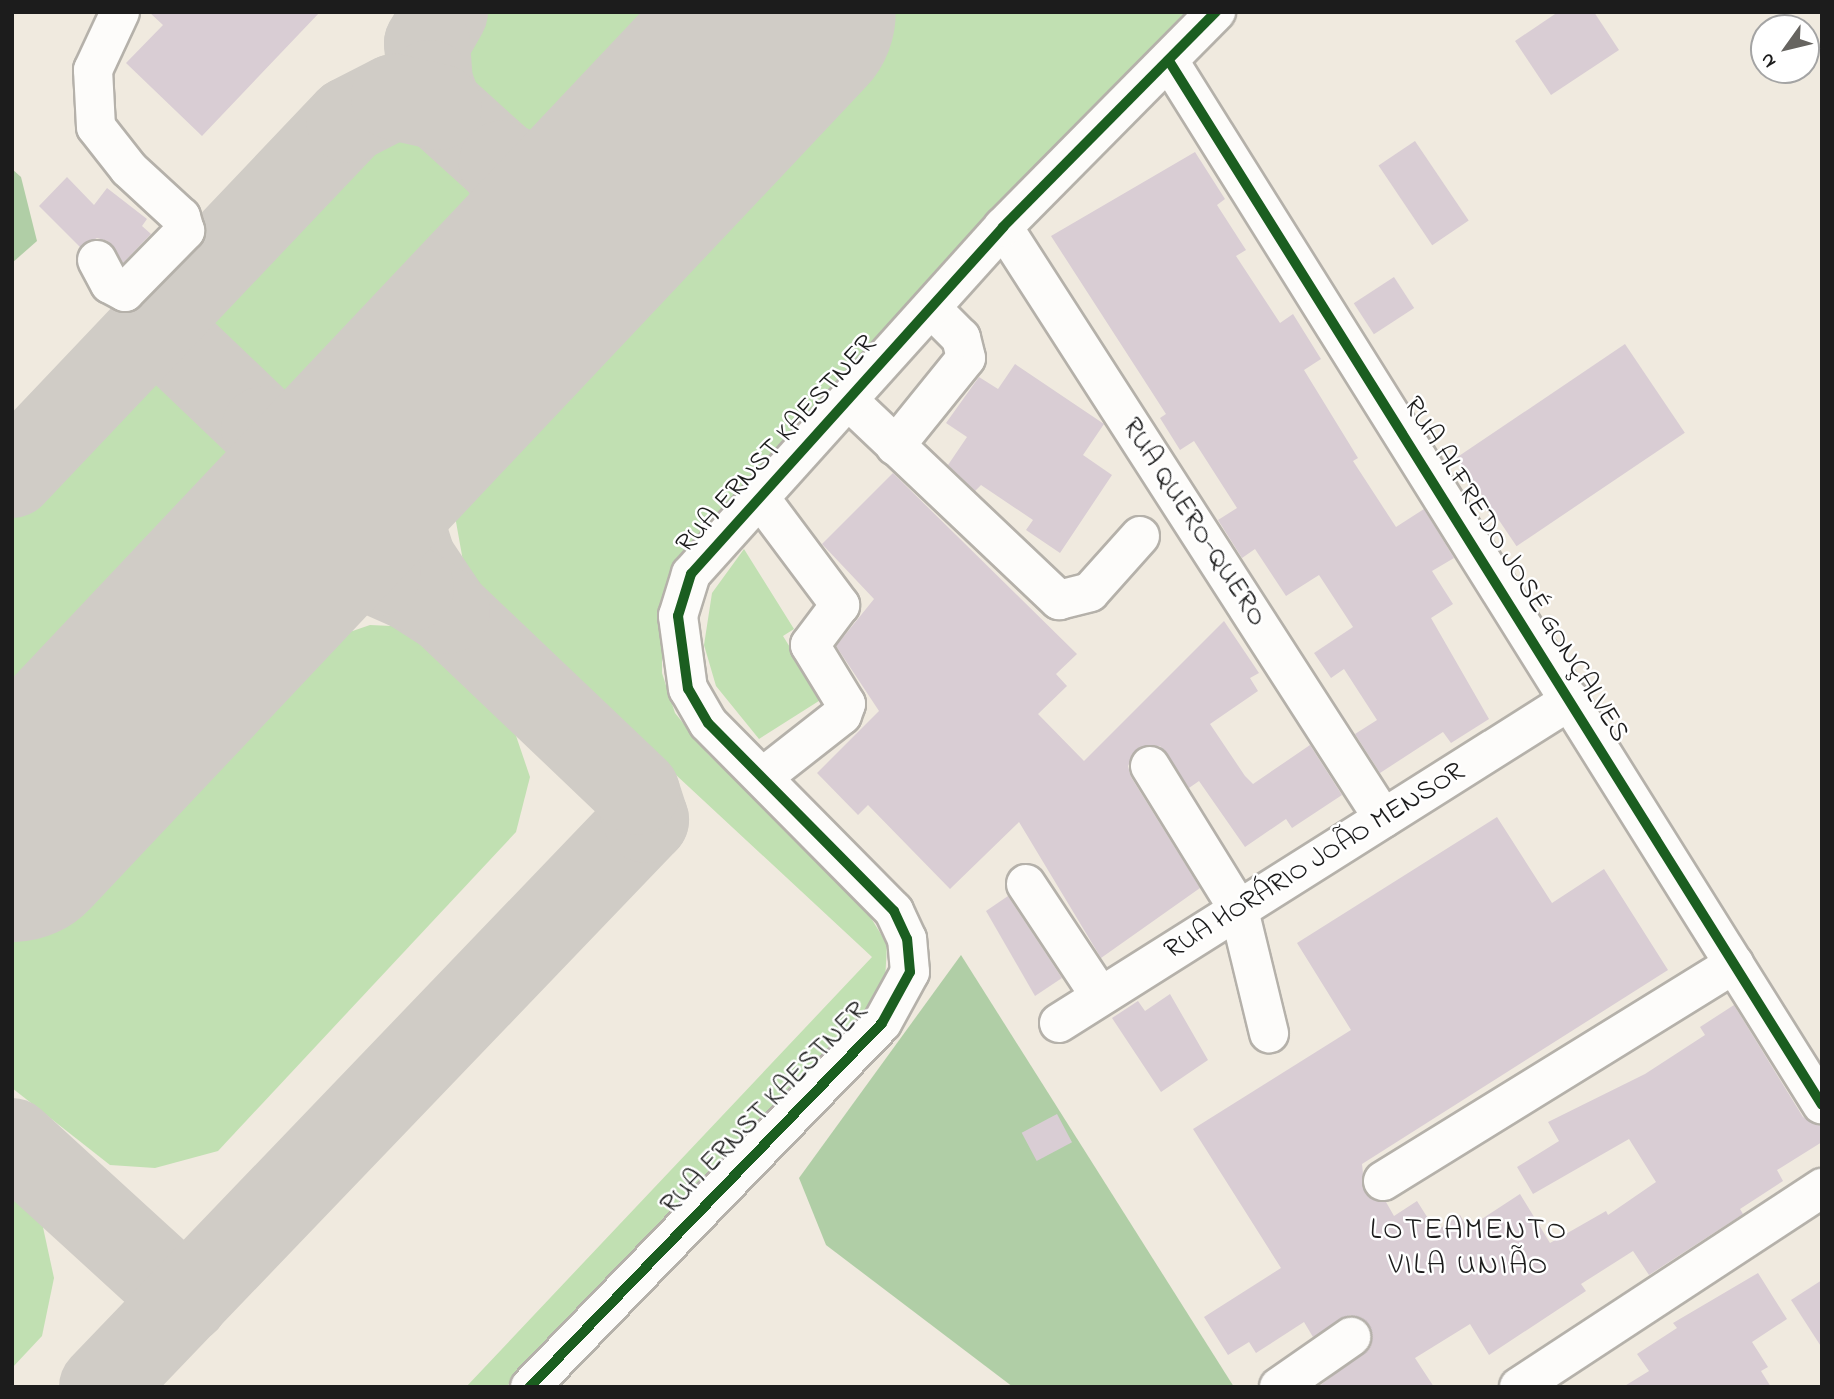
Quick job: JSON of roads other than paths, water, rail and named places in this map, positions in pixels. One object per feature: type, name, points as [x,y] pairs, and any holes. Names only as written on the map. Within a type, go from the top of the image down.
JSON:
[{"type":"street","points":[[97,260],[110,284],[125,292],[186,231],[181,216],[129,169],[94,120],[93,70],[120,12]]},
{"type":"street","name":"RUA ERNST KAESTNER","points":[[530,1387],[882,1023],[910,972],[907,939],[894,911],[708,723],[688,689],[678,617],[691,574],[1003,227],[1216,12]]},
{"type":"street","name":"RUA ALFREDO JOSÉ GONÇALVES","points":[[1169,61],[1822,1105]]},
{"type":"street","name":"RUA QUERO-QUERO","points":[[1003,227],[1383,818]]},
{"type":"street","points":[[895,446],[966,358],[961,338],[931,308]]},
{"type":"street","points":[[848,400],[1059,600],[1090,592],[1140,536]]},
{"type":"street","points":[[760,498],[840,604],[810,645],[846,704],[842,715],[763,777]]},
{"type":"street","name":"RUA HORÁRIO JOÃO MENSOR","points":[[1059,1023],[1571,701]]},
{"type":"street","points":[[1150,766],[1239,909],[1269,1033]]},
{"type":"street","points":[[1026,884],[1100,996]]},
{"type":"street","points":[[1383,1181],[1734,964]]},
{"type":"street","points":[[1519,1387],[1822,1188]]},
{"type":"street","points":[[1279,1387],[1351,1337]]},
{"type":"district","name":"LOTEAMENTO VILA UNIÃO","points":[[1469,1248]]}]
